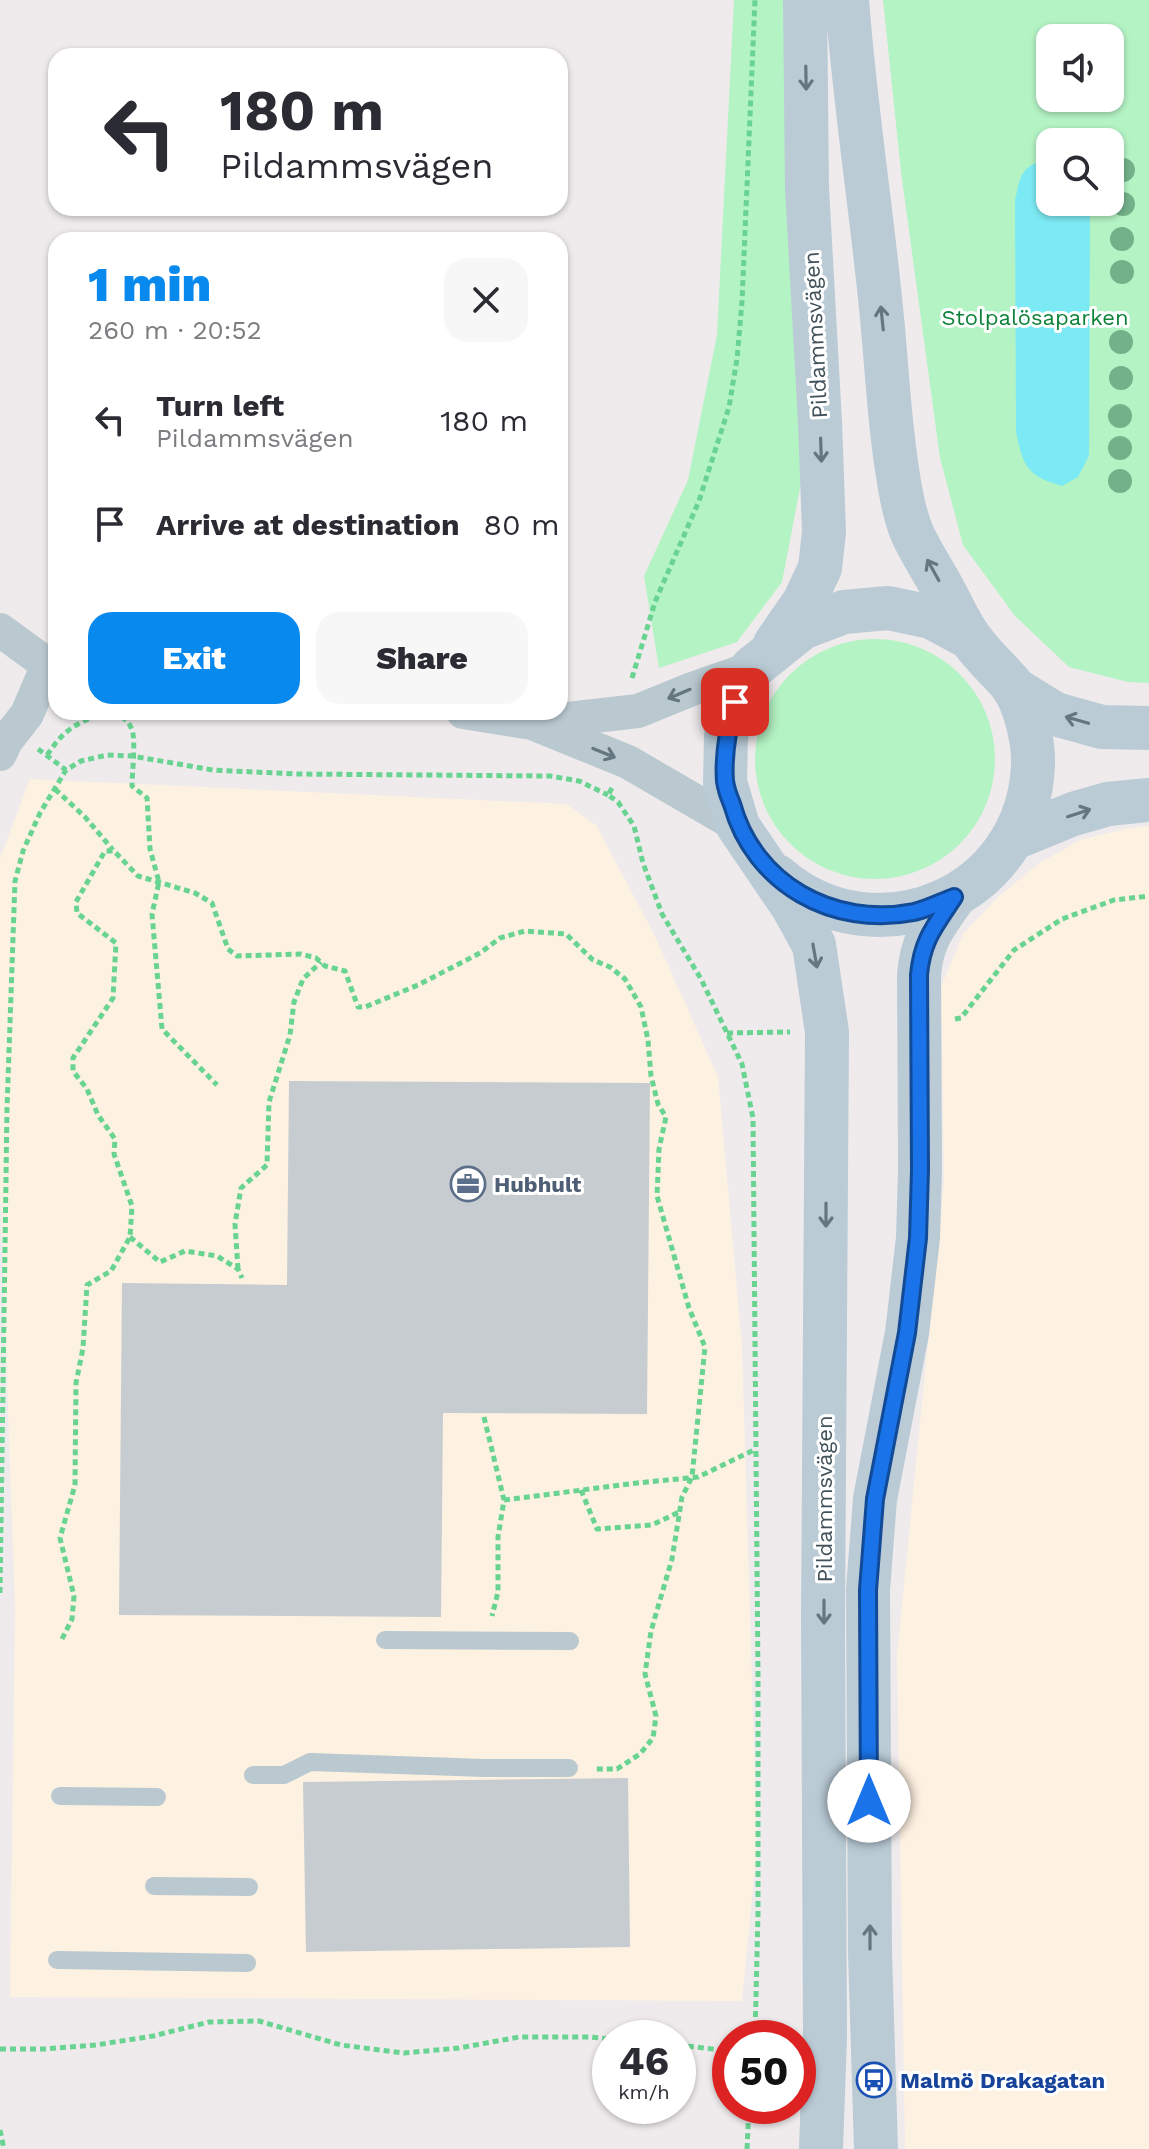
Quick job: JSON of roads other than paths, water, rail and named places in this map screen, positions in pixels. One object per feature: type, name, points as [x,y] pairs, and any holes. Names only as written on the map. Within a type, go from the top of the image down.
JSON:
[{"type":"main road","name":"Pildammsvägen","points":[[805,0],[807,188],[824,532],[820,568],[804,602],[735,702],[726,736],[725,782],[738,826],[793,907],[814,945],[827,1032],[823,1617],[825,2037],[821,2149]]},
{"type":"main road","name":"Pildammsvägen","points":[[763,865],[795,892],[832,909],[874,916],[915,912],[954,897],[987,872],[1012,839],[1027,803],[1033,764],[1028,724],[1013,688],[970,638],[912,531],[900,489],[891,430],[882,317],[854,87],[847,0]]},
{"type":"main road","name":"Pildammsvägen","points":[[760,662],[802,628],[844,612],[888,608],[931,617],[970,638]]},
{"type":"main road","points":[[1013,688],[1055,714],[1102,727],[1149,728]]},
{"type":"main road","points":[[1012,839],[1097,807],[1149,800]]},
{"type":"main road","name":"Pildammsvägen","points":[[876,2149],[871,1968],[868,1590],[875,1499],[907,1333],[918,1238],[921,954],[927,937],[954,897]]},
{"type":"street","points":[[0,630],[48,663]]},
{"type":"street","points":[[568,719],[638,711],[760,662]]},
{"type":"street","points":[[0,754],[27,714],[48,674]]},
{"type":"street","points":[[513,720],[532,723],[628,762],[738,826]]},
{"type":"street","points":[[532,723],[558,720]]},
{"type":"lane","points":[[385,1640],[570,1641]]},
{"type":"lane","points":[[253,1775],[284,1775],[310,1762],[569,1768]]},
{"type":"lane","points":[[60,1796],[157,1797]]},
{"type":"lane","points":[[154,1886],[249,1887]]},
{"type":"lane","points":[[57,1960],[247,1963]]},
{"type":"water","points":[[1036,163],[1036,216],[1090,216],[1089,456],[1078,477],[1062,486],[1041,478],[1028,468],[1016,432],[1015,200],[1024,172]]},
{"type":"place","name":"Hubhult","points":[[468,1184]]},
{"type":"place","name":"Malmö Drakagatan","points":[[874,2080]]},
{"type":"park label","name":"Stolpalösaparken","points":[[1035,317]]}]
